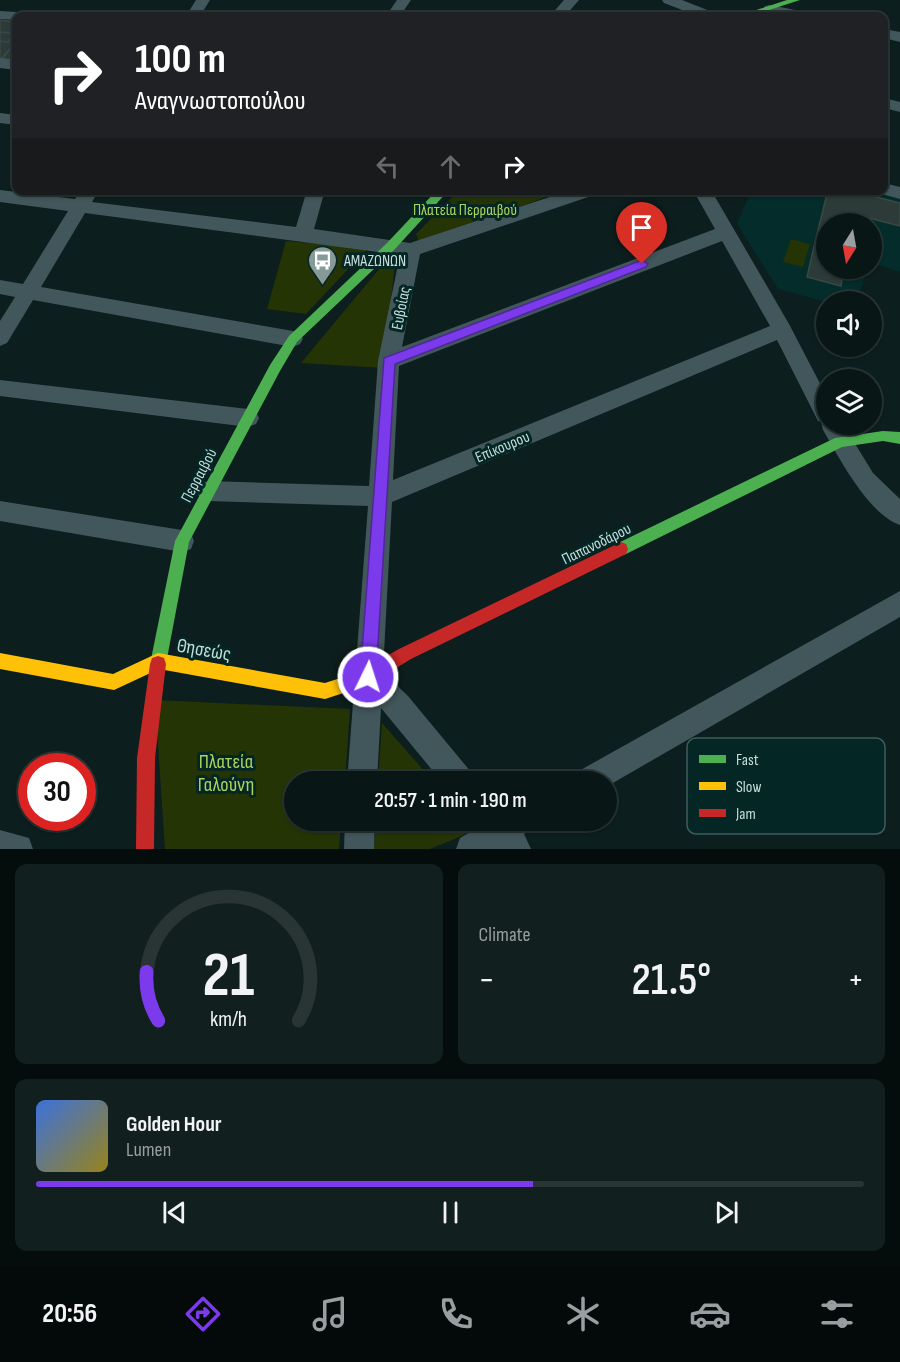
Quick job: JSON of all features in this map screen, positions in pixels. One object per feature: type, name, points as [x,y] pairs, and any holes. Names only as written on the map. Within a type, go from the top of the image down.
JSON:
[{"type":"street","points":[[0,5],[4,0]]},
{"type":"street","points":[[561,12],[572,0]]},
{"type":"street","points":[[669,0],[700,12]]},
{"type":"street","points":[[758,12],[796,0]]},
{"type":"street","points":[[770,9],[795,12]]},
{"type":"street","points":[[303,234],[315,195]]},
{"type":"street","name":"Περραιβού","points":[[145,849],[146,758],[158,661],[182,541],[293,339],[401,248],[440,195]]},
{"type":"street","points":[[0,196],[86,198],[401,248],[575,195]]},
{"type":"street","points":[[705,195],[782,329],[816,395]]},
{"type":"street","points":[[0,338],[86,198]]},
{"type":"street","points":[[389,361],[726,232]]},
{"type":"street","name":"Ευβοίας","points":[[363,771],[389,361],[401,248]]},
{"type":"street","points":[[0,287],[293,339]]},
{"type":"street","name":"Επίκουρου","points":[[208,491],[381,496],[782,329]]},
{"type":"street","points":[[0,388],[248,418]]},
{"type":"street","name":"Παπανοδάρου","points":[[368,677],[405,654],[834,435]]},
{"type":"street","points":[[837,435],[865,480],[900,515]]},
{"type":"street","name":"Παπανοδάρου","points":[[859,435],[900,438]]},
{"type":"street","points":[[0,511],[182,541]]},
{"type":"street","points":[[606,771],[900,603]]},
{"type":"street","name":"Θησεώς","points":[[0,661],[114,682],[158,661],[325,691],[368,677]]},
{"type":"street","points":[[368,677],[398,706],[452,771]]},
{"type":"street","points":[[359,849],[360,831]]},
{"type":"street","points":[[471,849],[506,831]]},
{"type":"street","points":[[0,845],[18,849]]},
{"type":"shaded area","points":[[749,195],[885,195],[900,199],[900,272],[882,266],[882,213],[816,213],[816,279],[864,279],[860,291],[816,291],[816,299],[778,289],[737,224]]},
{"type":"green space","name":"Πλατεία Περραιβού","points":[[454,195],[551,195],[420,244],[416,234]]},
{"type":"green space","points":[[791,239],[810,244],[803,267],[783,262]]},
{"type":"green space","points":[[286,241],[368,248],[306,314],[267,309]]},
{"type":"green space","points":[[385,262],[395,262],[384,368],[301,363]]},
{"type":"green space","name":"Πλατεία Γαλούνη","points":[[155,700],[350,709],[346,771],[284,771],[284,831],[340,831],[339,849],[165,849]]},
{"type":"green space","points":[[382,723],[424,771],[379,771]]},
{"type":"green space","points":[[375,831],[474,831],[430,849],[374,849]]},
{"type":"building","points":[[0,20],[12,22],[12,32],[0,32]]},
{"type":"building","points":[[0,32],[12,33],[8,42],[0,41]]},
{"type":"building","points":[[0,41],[12,43],[12,46],[0,60]]},
{"type":"building","points":[[12,47],[12,60],[2,59]]},
{"type":"building","points":[[827,195],[869,195],[900,203],[900,226],[882,221],[882,213],[822,213]]},
{"type":"building","points":[[815,242],[816,279],[842,279],[841,286],[807,277]]},
{"type":"traffic: fast","points":[[756,12],[796,0]]},
{"type":"traffic: fast","points":[[158,664],[182,541],[275,368],[293,339],[391,246],[439,195]]},
{"type":"traffic: fast","points":[[621,549],[840,442],[883,436],[900,438]]},
{"type":"traffic: slow","points":[[0,661],[114,682],[158,661],[325,691],[362,679]]},
{"type":"traffic: jam","points":[[362,679],[405,654],[621,549]]},
{"type":"traffic: jam","points":[[145,849],[146,758],[158,664]]},
{"type":"place","name":"ΑΜΑΖΩΝΩΝ","points":[[323,286]]},
{"type":"route","points":[[368,677],[389,361],[642,264]]}]
